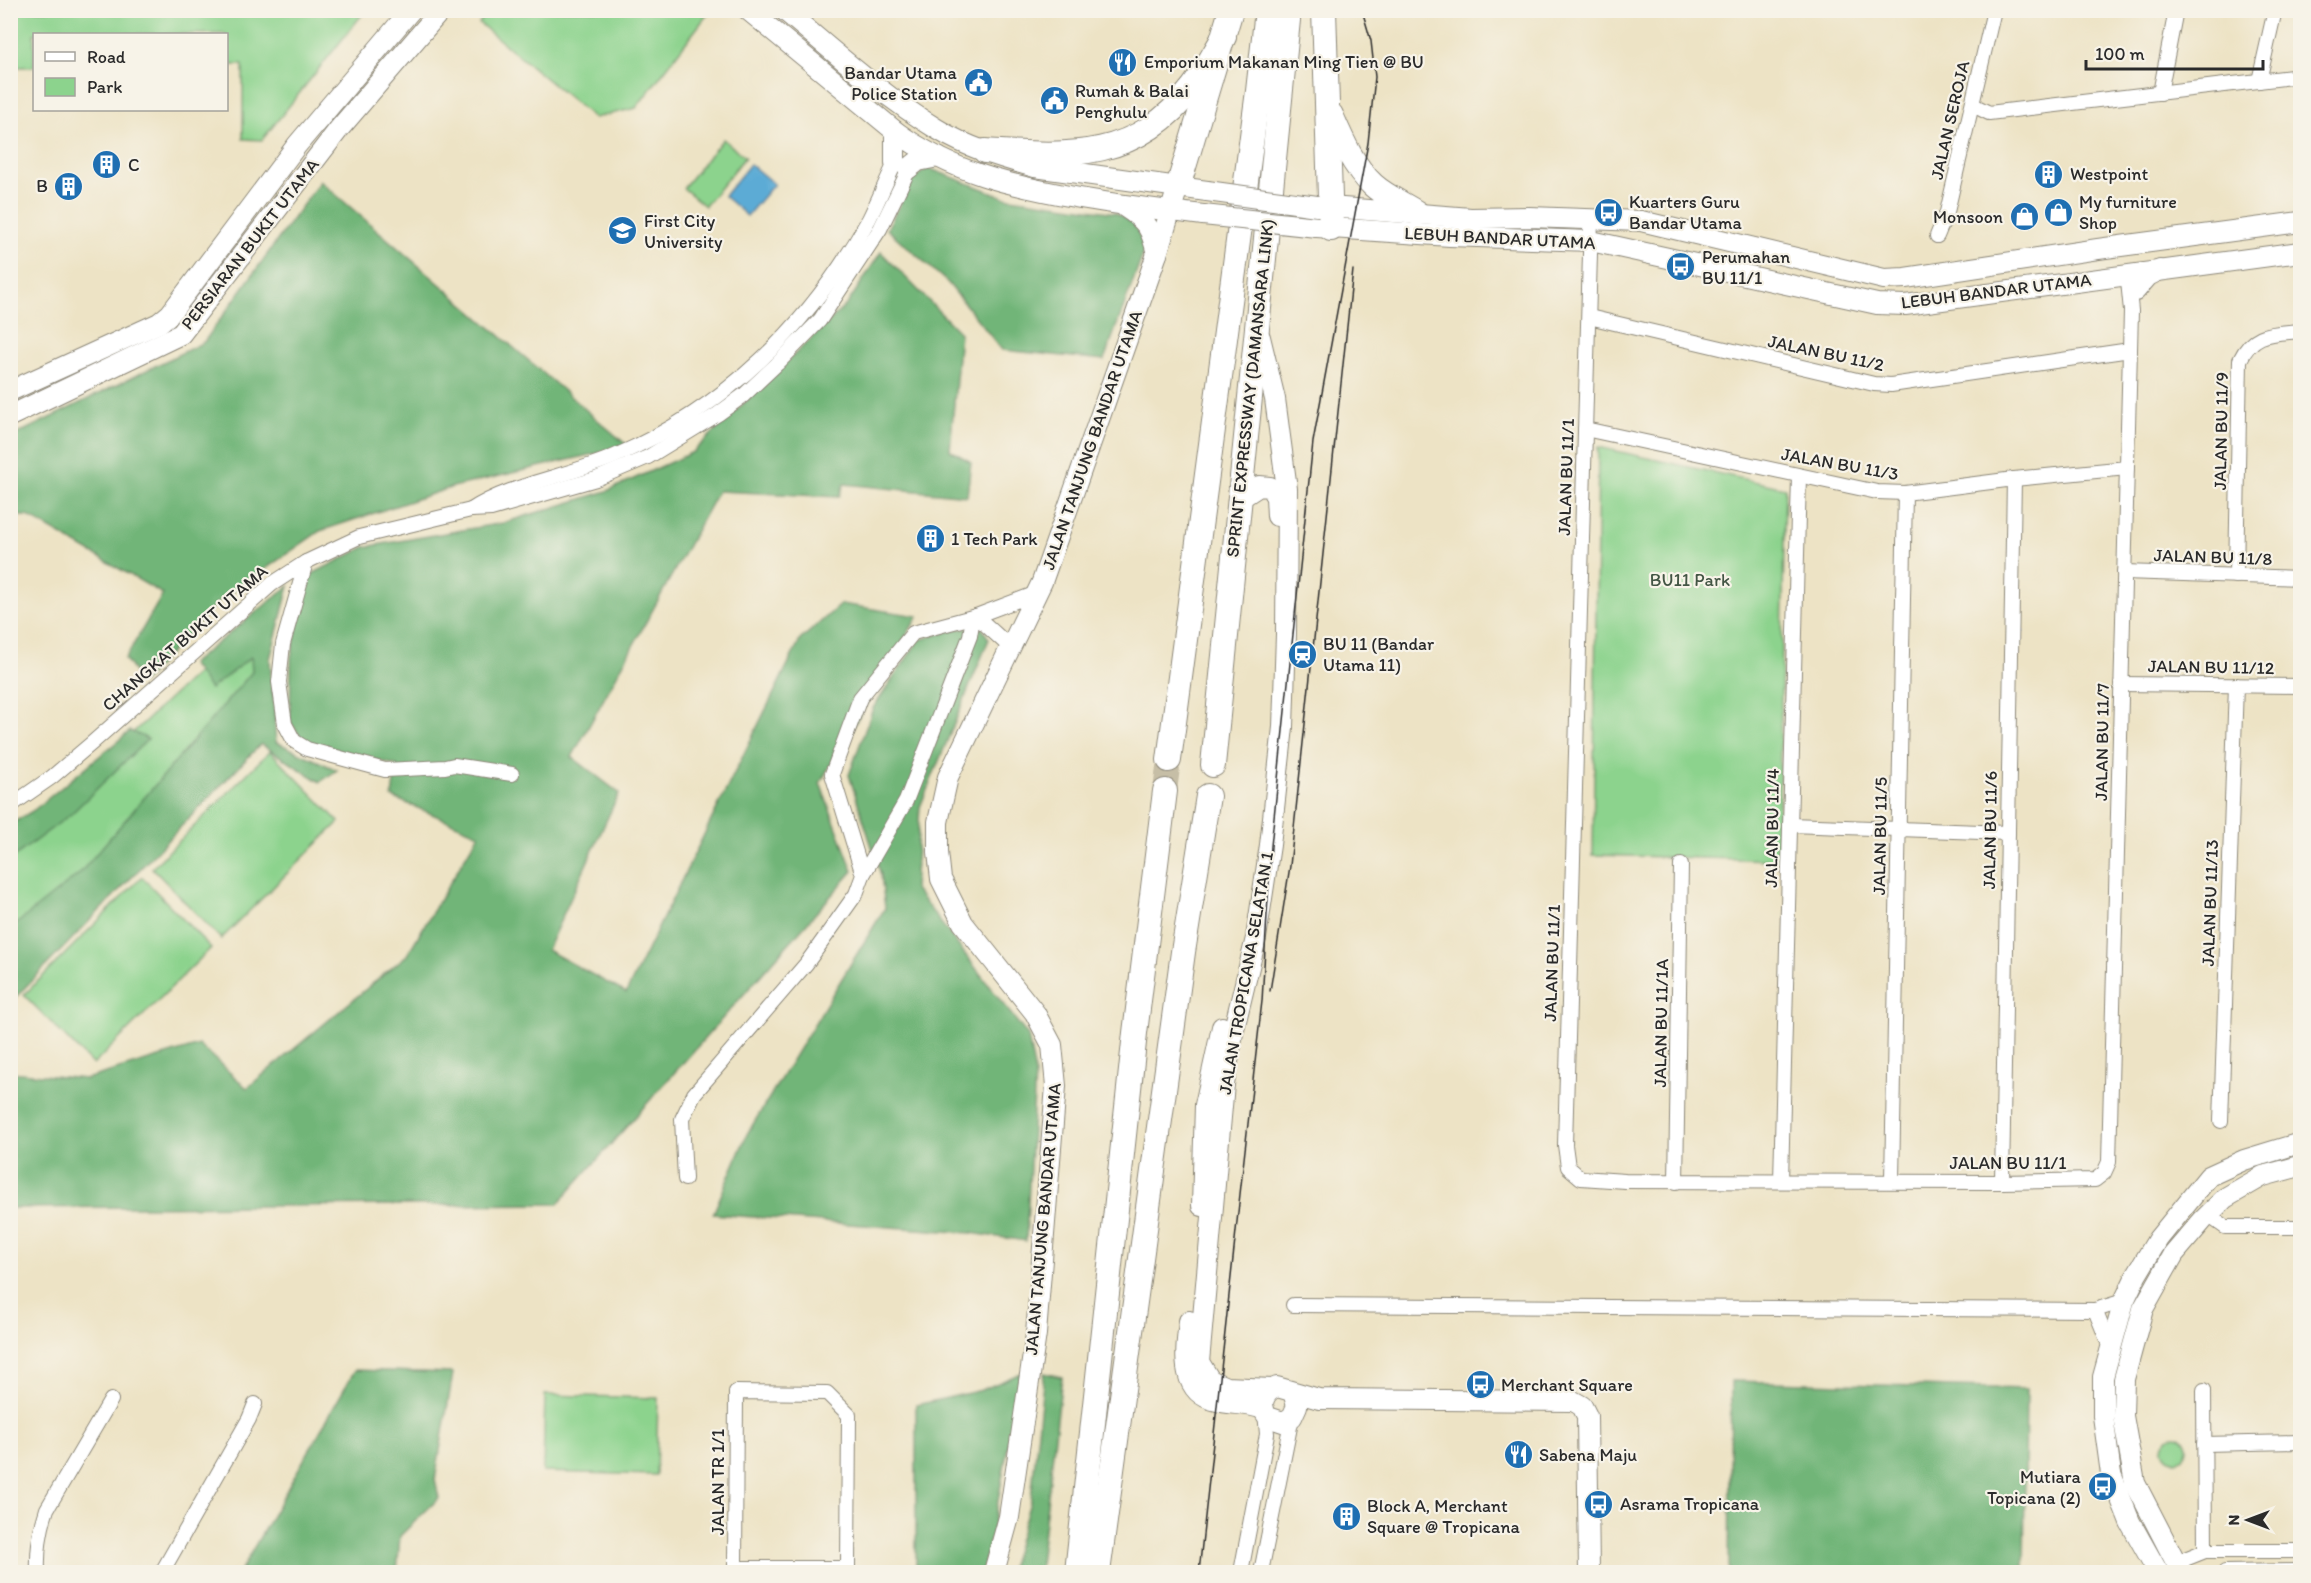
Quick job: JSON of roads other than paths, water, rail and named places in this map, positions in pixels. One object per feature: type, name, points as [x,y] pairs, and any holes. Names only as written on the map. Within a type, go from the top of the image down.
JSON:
[{"type":"highway","points":[[1178,187],[1231,10]]},
{"type":"highway","name":"SPRINT EXPRESSWAY (DAMANSARA LINK)","points":[[1169,759],[1267,10]]},
{"type":"highway","name":"SPRINT EXPRESSWAY (DAMANSARA LINK)","points":[[1213,765],[1289,10]]},
{"type":"highway","points":[[1324,10],[1327,105],[1324,217]]},
{"type":"highway","points":[[985,151],[1068,154],[1096,151],[1129,141],[1149,129],[1186,95],[1224,36]]},
{"type":"highway","points":[[1327,105],[1346,149],[1357,166],[1374,186],[1417,213]]},
{"type":"highway","points":[[1077,1572],[1135,1033],[1165,790]]},
{"type":"highway","points":[[1098,1572],[1183,952],[1208,796]]},
{"type":"street","name":"PERSIARAN BUKIT UTAMA","points":[[10,391],[159,323],[170,314],[297,145],[411,10]]},
{"type":"street","name":"PERSIARAN BUKIT UTAMA","points":[[10,416],[182,334],[339,129],[441,10]]},
{"type":"street","name":"LEBUH BANDAR UTAMA","points":[[748,10],[917,133],[1035,167],[1207,191],[1324,217],[1450,236],[1591,241],[1877,304],[1905,305],[2104,277],[2131,278]]},
{"type":"street","name":"LEBUH BANDAR UTAMA","points":[[784,10],[917,133],[938,158],[959,168],[1009,185],[1170,211],[1203,215],[1324,217],[1417,213],[1471,218],[1641,220],[1884,279],[1905,278],[2301,222]]},
{"type":"street","name":"JALAN SEROJA","points":[[1937,236],[1947,212],[1994,10]]},
{"type":"street","points":[[2160,93],[2176,10]]},
{"type":"street","points":[[2259,81],[2275,10]]},
{"type":"street","points":[[1973,105],[1989,113],[2301,76]]},
{"type":"street","points":[[902,166],[917,133]]},
{"type":"street","name":"CHANGKAT BUKIT UTAMA","points":[[10,806],[52,777],[272,584],[306,562],[359,537],[471,510],[488,499],[592,467],[640,446],[691,416],[735,384],[769,353],[800,320],[820,294],[902,166],[917,133]]},
{"type":"street","points":[[902,166],[938,158]]},
{"type":"street","name":"JALAN TANJUNG BANDAR UTAMA","points":[[994,1572],[1009,1517],[1036,1334],[1056,1086],[1052,1045],[1035,1012],[963,923],[941,879],[938,822],[948,777],[1037,592],[1067,513],[1178,187]]},
{"type":"street","points":[[1120,204],[1147,223],[1152,231],[1157,254]]},
{"type":"street","name":"JALAN BU 11/1","points":[[1591,218],[1565,1145],[1568,1167],[1581,1178],[1676,1182],[1892,1180],[2002,1182],[2095,1180],[2104,1173]]},
{"type":"street","points":[[2131,278],[2161,241]]},
{"type":"street","points":[[2098,249],[2121,255],[2131,278]]},
{"type":"street","points":[[2131,278],[2148,276],[2160,269],[2301,252]]},
{"type":"street","name":"JALAN BU 11/7","points":[[2104,1173],[2109,1162],[2131,311],[2135,302],[2131,278]]},
{"type":"street","name":"JALAN BU 11/2","points":[[1589,318],[1874,384],[1892,385],[2130,350]]},
{"type":"street","name":"JALAN TROPICANA SELATAN 1","points":[[1257,322],[1275,399],[1287,489],[1283,728],[1270,845],[1256,938],[1233,1033],[1224,1084],[1199,1362],[1210,1380],[1226,1387],[1272,1389]]},
{"type":"street","name":"JALAN BU 11/9","points":[[2236,576],[2240,360],[2247,345],[2261,336],[2301,331]]},
{"type":"street","name":"JALAN BU 11/3","points":[[1585,429],[1877,492],[1905,493],[2127,468]]},
{"type":"street","name":"JALAN BU 11/4","points":[[1781,1181],[1799,476]]},
{"type":"street","name":"JALAN BU 11/6","points":[[2002,1182],[2014,479]]},
{"type":"street","name":"JALAN TROPICANA SELATAN 1","points":[[1239,499],[1264,485],[1270,487],[1276,497],[1274,711],[1263,828],[1254,886],[1243,946],[1205,1105],[1202,1221],[1185,1361],[1189,1379],[1201,1394],[1215,1401],[1254,1405],[1264,1411]]},
{"type":"street","name":"JALAN BU 11/5","points":[[1892,1180],[1905,493]]},
{"type":"street","points":[[306,562],[283,644],[279,682],[285,724],[294,741],[307,749],[384,770],[454,765],[512,774]]},
{"type":"street","name":"JALAN BU 11/8","points":[[2124,572],[2301,578]]},
{"type":"street","points":[[862,875],[832,774],[860,698],[913,633],[974,616],[1037,592]]},
{"type":"street","points":[[974,616],[1010,647]]},
{"type":"street","points":[[685,1179],[682,1119],[694,1094],[806,964],[856,894],[862,875],[906,801],[970,636],[974,616]]},
{"type":"street","name":"JALAN BU 11/12","points":[[2121,684],[2301,686]]},
{"type":"street","name":"JALAN BU 11/13","points":[[2221,1121],[2235,685]]},
{"type":"street","points":[[1790,825],[2008,833]]},
{"type":"street","name":"JALAN BU 11/1A","points":[[1676,1182],[1681,865]]},
{"type":"street","points":[[2158,1572],[2130,1522],[2111,1474],[2103,1416],[2103,1377],[2124,1301],[2158,1239],[2209,1176],[2244,1160],[2301,1143]]},
{"type":"street","points":[[2301,1166],[2263,1176],[2225,1198],[2205,1217],[2174,1254],[2143,1309],[2124,1379],[2123,1416],[2135,1484],[2178,1568],[2205,1551],[2301,1551]]},
{"type":"street","points":[[2209,1176],[2211,1190],[2215,1195],[2225,1198]]},
{"type":"street","points":[[2183,1207],[2198,1209],[2205,1217],[2225,1227],[2301,1227]]},
{"type":"street","points":[[1293,1305],[2095,1310],[2124,1301]]},
{"type":"street","points":[[2095,1310],[2110,1347]]},
{"type":"street","points":[[1241,1572],[1267,1434],[1264,1397],[1272,1389],[1283,1387],[1293,1407],[1261,1572]]},
{"type":"street","points":[[2204,1390],[2205,1551]]},
{"type":"street","name":"JALAN TR 1/1","points":[[736,1392],[827,1393],[849,1415],[848,1568],[735,1570],[736,1392]]},
{"type":"street","points":[[1264,1411],[1278,1422],[1293,1407],[1319,1399],[1573,1401],[1582,1406],[1587,1416],[1588,1572]]},
{"type":"street","points":[[38,1572],[37,1556],[41,1527],[47,1509],[111,1400]]},
{"type":"street","points":[[162,1572],[255,1404]]},
{"type":"street","points":[[2204,1444],[2301,1442]]},
{"type":"street","points":[[2225,1572],[2301,1571]]},
{"type":"water","points":[[750,164],[774,184],[747,216],[724,196]]},
{"type":"tunnel","points":[[1165,791],[1169,760]]},
{"type":"tram line","points":[[1199,1572],[1262,1001],[1271,846],[1313,442],[1368,143],[1375,77],[1371,41],[1362,10]]},
{"type":"tram line","points":[[1270,991],[1290,866],[1353,270]]},
{"type":"place","name":"Emporium Makanan Ming Tien @ BU","points":[[1123,62]]},
{"type":"place","name":"Bandar Utama Police Station","points":[[978,83]]},
{"type":"place","name":"Rumah & Balai Penghulu","points":[[1054,101]]},
{"type":"place","name":"C","points":[[107,165]]},
{"type":"place","name":"Westpoint","points":[[2049,174]]},
{"type":"place","name":"B","points":[[69,186]]},
{"type":"place","name":"Kuarters Guru Bandar Utama","points":[[1608,212]]},
{"type":"place","name":"My furniture Shop","points":[[2058,212]]},
{"type":"place","name":"Monsoon","points":[[2024,217]]},
{"type":"place","name":"First City University","points":[[623,231]]},
{"type":"place","name":"Perumahan BU 11/1","points":[[1681,267]]},
{"type":"place","name":"1 Tech Park","points":[[930,539]]},
{"type":"place","name":"BU 11 (Bandar Utama 11)","points":[[1302,654]]},
{"type":"place","name":"Merchant Square","points":[[1480,1385]]},
{"type":"place","name":"Sabena Maju","points":[[1518,1455]]},
{"type":"place","name":"Mutiara Topicana (2)","points":[[2102,1487]]},
{"type":"place","name":"Asrama Tropicana","points":[[1599,1504]]},
{"type":"place","name":"Block A, Merchant Square @ Tropicana","points":[[1346,1516]]},
{"type":"park label","name":"BU11 Park","points":[[1690,580]]}]
